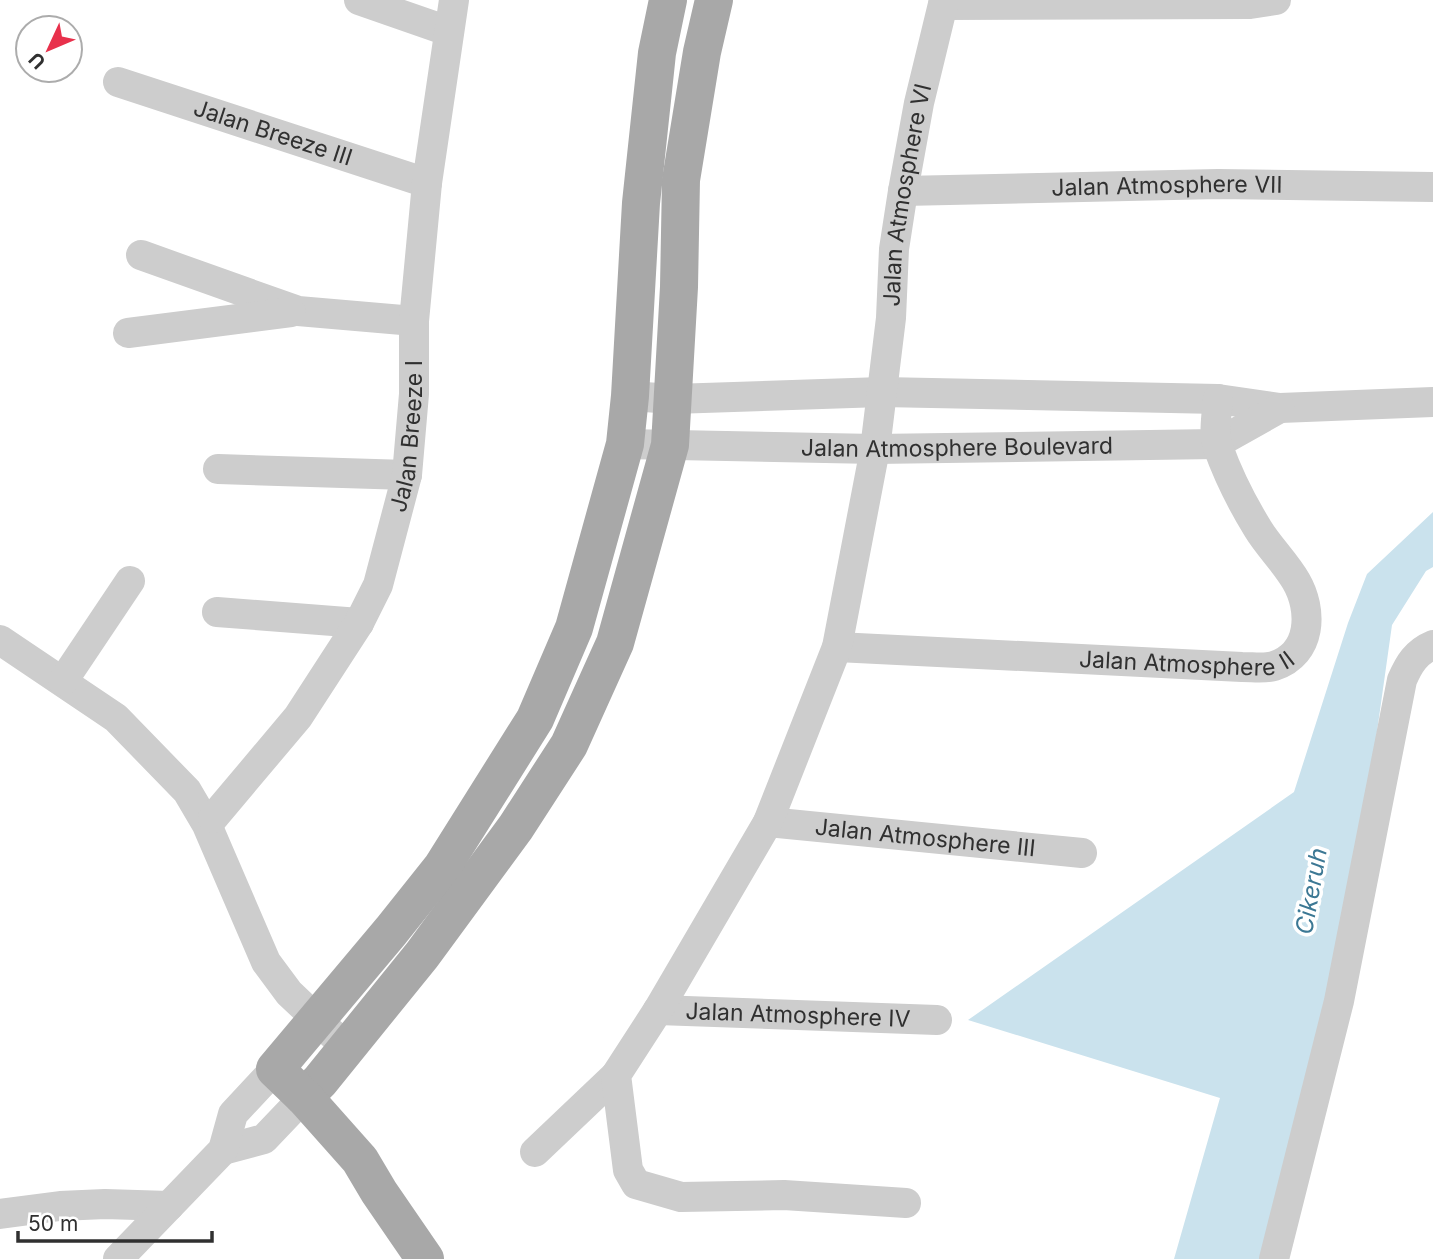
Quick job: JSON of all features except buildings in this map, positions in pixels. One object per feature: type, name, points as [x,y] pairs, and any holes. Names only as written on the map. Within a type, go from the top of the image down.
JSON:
[{"type":"main road","points":[[425,1259],[360,1160],[275,1069],[316,1017],[391,932],[442,867],[535,719],[575,628],[625,444],[641,203],[657,52],[668,0]]},
{"type":"main road","points":[[304,1097],[422,956],[490,865],[569,745],[615,643],[670,445],[681,180],[702,52],[714,0]]},
{"type":"street","points":[[359,0],[448,31]]},
{"type":"street","name":"Jalan Breeze I","points":[[213,818],[298,717],[359,623],[378,585],[407,475],[414,394],[414,321],[427,183],[454,0]]},
{"type":"street","points":[[943,2],[1250,4],[1276,0]]},
{"type":"street","name":"Jalan Atmosphere VI","points":[[535,1152],[616,1076],[658,1010],[768,822],[837,647],[875,449],[891,318],[894,249],[903,191],[919,103],[943,2]]},
{"type":"street","name":"Jalan Breeze III","points":[[118,82],[427,183]]},
{"type":"street","name":"Jalan Atmosphere VII","points":[[903,191],[1218,184],[1433,187]]},
{"type":"street","points":[[141,256],[298,311]]},
{"type":"street","points":[[128,333],[298,311],[414,321]]},
{"type":"street","name":"Jalan Atmosphere Boulevard","points":[[630,396],[673,399],[881,392],[1218,398],[1280,408],[1433,402]]},
{"type":"street","points":[[1216,444],[1218,398]]},
{"type":"street","name":"Jalan Atmosphere Boulevard","points":[[625,444],[875,449],[1216,444],[1280,408]]},
{"type":"street","name":"Jalan Atmosphere II","points":[[837,647],[1242,667],[1271,667],[1282,663],[1297,651],[1304,641],[1307,604],[1296,580],[1267,544],[1246,510],[1216,444]]},
{"type":"street","points":[[218,469],[407,475]]},
{"type":"street","points":[[63,681],[130,581]]},
{"type":"street","points":[[217,612],[359,623]]},
{"type":"street","points":[[0,640],[117,718],[187,791],[207,825],[266,962],[289,993],[347,1048]]},
{"type":"street","points":[[1274,1259],[1339,1001],[1402,680],[1410,662],[1433,645]]},
{"type":"street","name":"Jalan Atmosphere III","points":[[768,822],[1082,853]]},
{"type":"street","name":"Jalan Atmosphere IV","points":[[658,1010],[937,1020]]},
{"type":"street","points":[[118,1259],[223,1150],[233,1114],[275,1069]]},
{"type":"street","points":[[616,1076],[628,1170],[636,1184],[681,1197],[784,1195],[906,1203]]},
{"type":"street","points":[[223,1150],[264,1139],[304,1097]]},
{"type":"street","points":[[0,1214],[105,1203],[170,1206]]},
{"type":"water","name":"Cikeruh","points":[[1433,512],[1433,567],[1426,571],[1392,625],[1339,1001],[1274,1259],[1174,1259],[1220,1098],[968,1020],[1294,792],[1348,623],[1367,574]]}]
